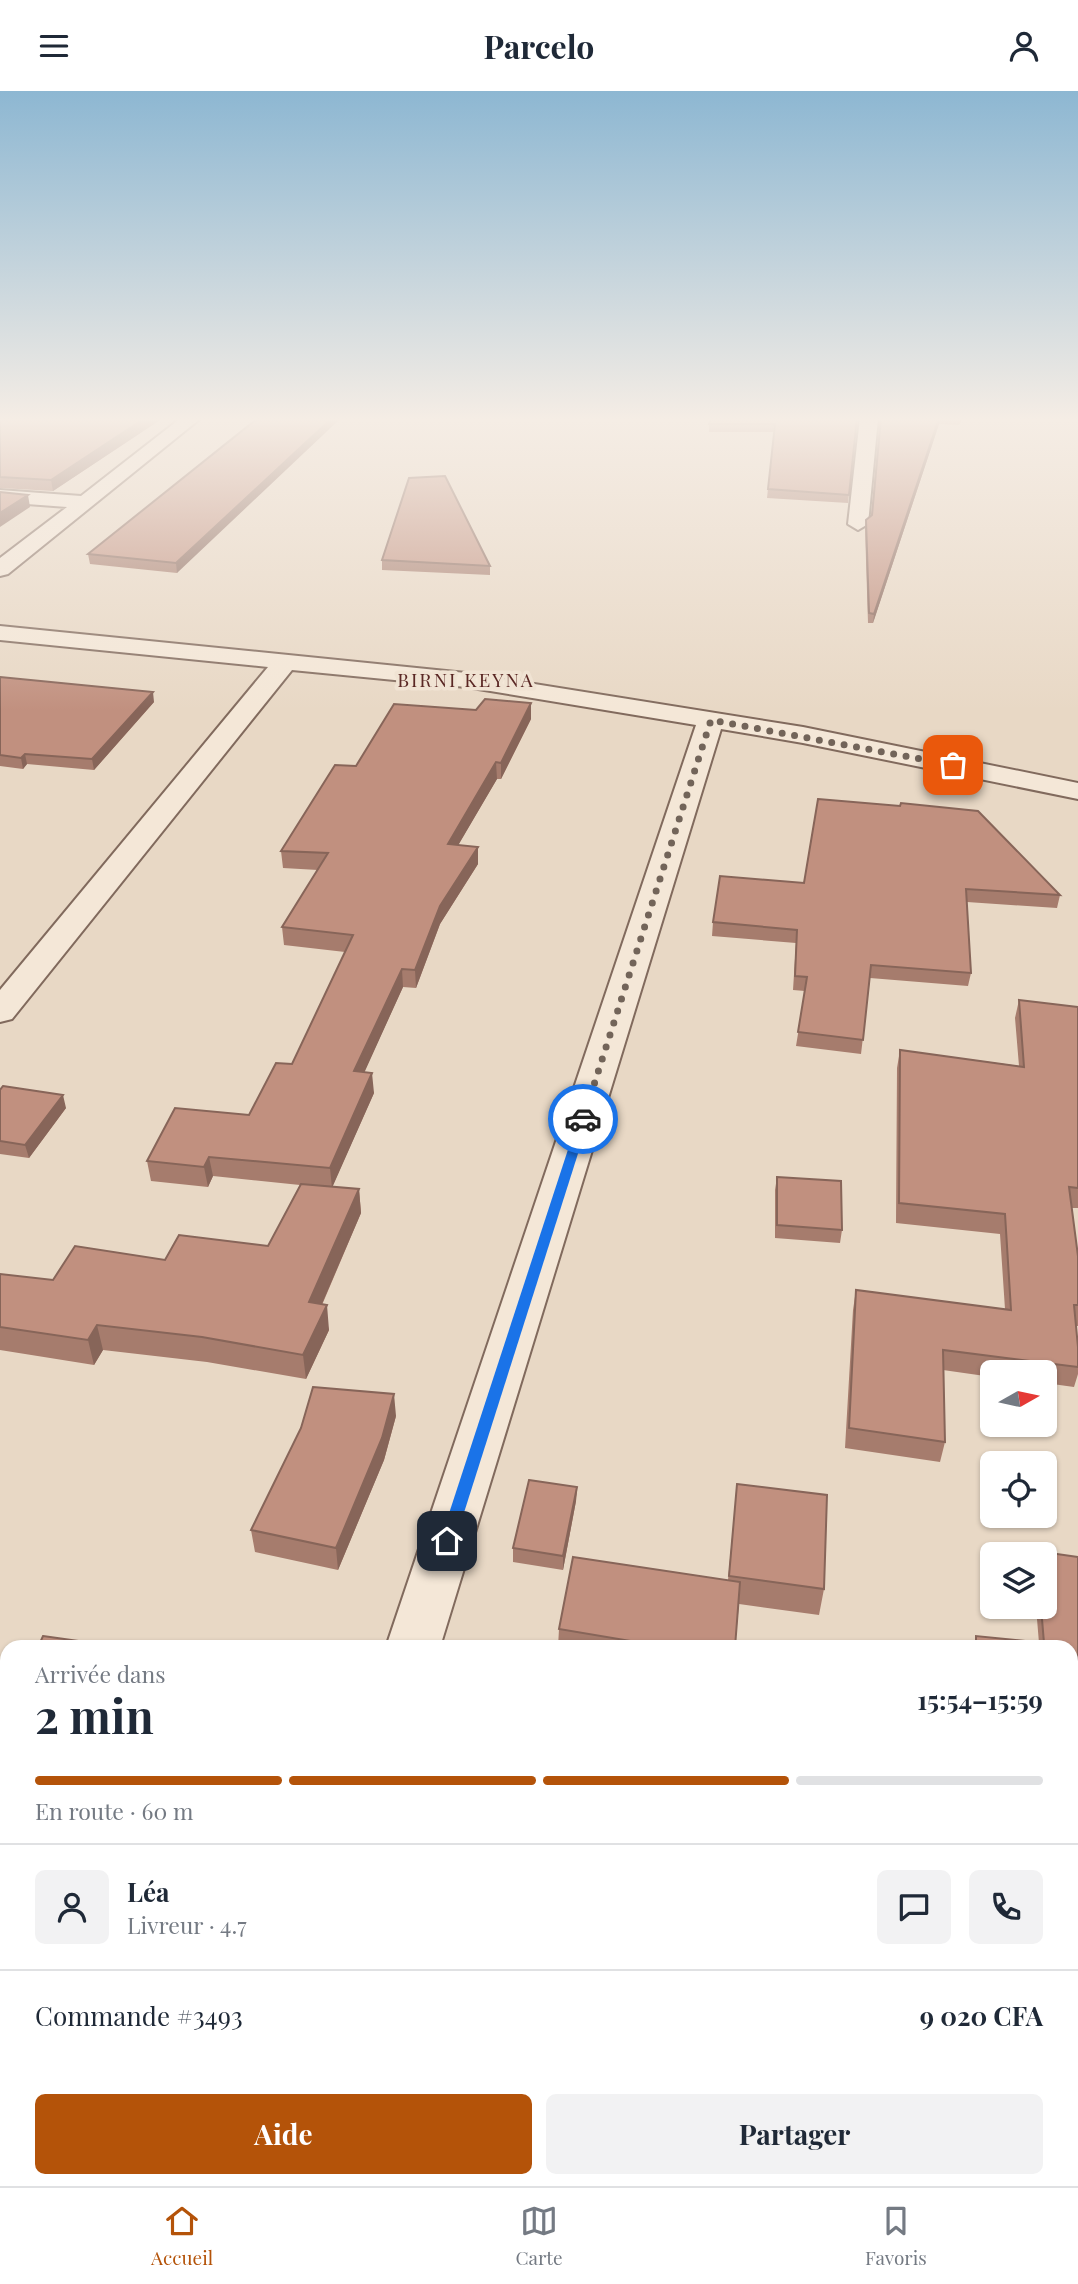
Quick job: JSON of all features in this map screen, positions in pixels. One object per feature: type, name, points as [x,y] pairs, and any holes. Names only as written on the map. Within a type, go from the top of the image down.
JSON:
[{"type":"street","points":[[0,569],[68,516]]},
{"type":"street","points":[[858,524],[859,516]]},
{"type":"street","points":[[0,633],[466,680],[803,735],[1078,791]]},
{"type":"street","points":[[0,1012],[285,662]]},
{"type":"street","points":[[416,1640],[711,720]]},
{"type":"building","points":[[136,516],[227,516],[176,563],[88,554]]},
{"type":"building","points":[[397,516],[465,516],[490,566],[382,560]]},
{"type":"building","points":[[871,516],[907,516],[874,614],[869,613],[866,520]]},
{"type":"building","points":[[0,677],[153,692],[92,759],[25,754],[21,758],[0,755]]},
{"type":"building","points":[[485,699],[531,703],[501,763],[496,762],[448,844],[478,847],[440,906],[415,970],[402,969],[354,1071],[372,1073],[330,1168],[209,1157],[204,1167],[147,1161],[175,1108],[249,1115],[276,1063],[292,1064],[353,935],[282,927],[328,853],[281,851],[335,765],[356,766],[394,704],[476,710]]},
{"type":"building","points":[[818,799],[900,806],[901,803],[978,811],[1060,895],[966,889],[971,973],[871,965],[863,1040],[798,1032],[807,977],[795,976],[797,930],[713,922],[720,876],[804,883]]},
{"type":"building","points":[[1019,1000],[1078,1007],[1078,1188],[1069,1187],[1078,1256],[1078,1305],[1074,1305],[1078,1367],[1057,1364],[1057,1360],[1022,1360],[943,1350],[945,1442],[849,1428],[856,1290],[1011,1310],[1005,1214],[899,1203],[900,1050],[1024,1067]]},
{"type":"building","points":[[3,1086],[63,1095],[25,1145],[0,1141],[0,1090]]},
{"type":"building","points":[[777,1177],[841,1181],[842,1230],[777,1225]]},
{"type":"building","points":[[301,1184],[359,1189],[309,1302],[327,1305],[303,1355],[202,1337],[97,1325],[88,1340],[0,1327],[0,1274],[53,1280],[75,1246],[165,1260],[179,1235],[268,1246]]},
{"type":"building","points":[[313,1387],[394,1394],[382,1438],[336,1548],[251,1530],[301,1428]]},
{"type":"building","points":[[529,1480],[577,1487],[563,1556],[513,1548]]},
{"type":"building","points":[[737,1484],[827,1495],[824,1589],[729,1576]]},
{"type":"building","points":[[1057,1554],[1078,1557],[1078,1640],[1044,1640],[1042,1619],[1057,1619]]},
{"type":"building","points":[[573,1557],[740,1582],[736,1640],[624,1640],[559,1629]]},
{"type":"building","points":[[43,1636],[71,1640],[41,1640]]},
{"type":"building","points":[[976,1636],[1015,1640],[976,1640]]},
{"type":"way so far","points":[[583,1119],[711,720],[953,765]]},
{"type":"district","name":"BIRNI KEYNA","points":[[466,680]]},
{"type":"route","points":[[447,1541],[583,1119]]}]
